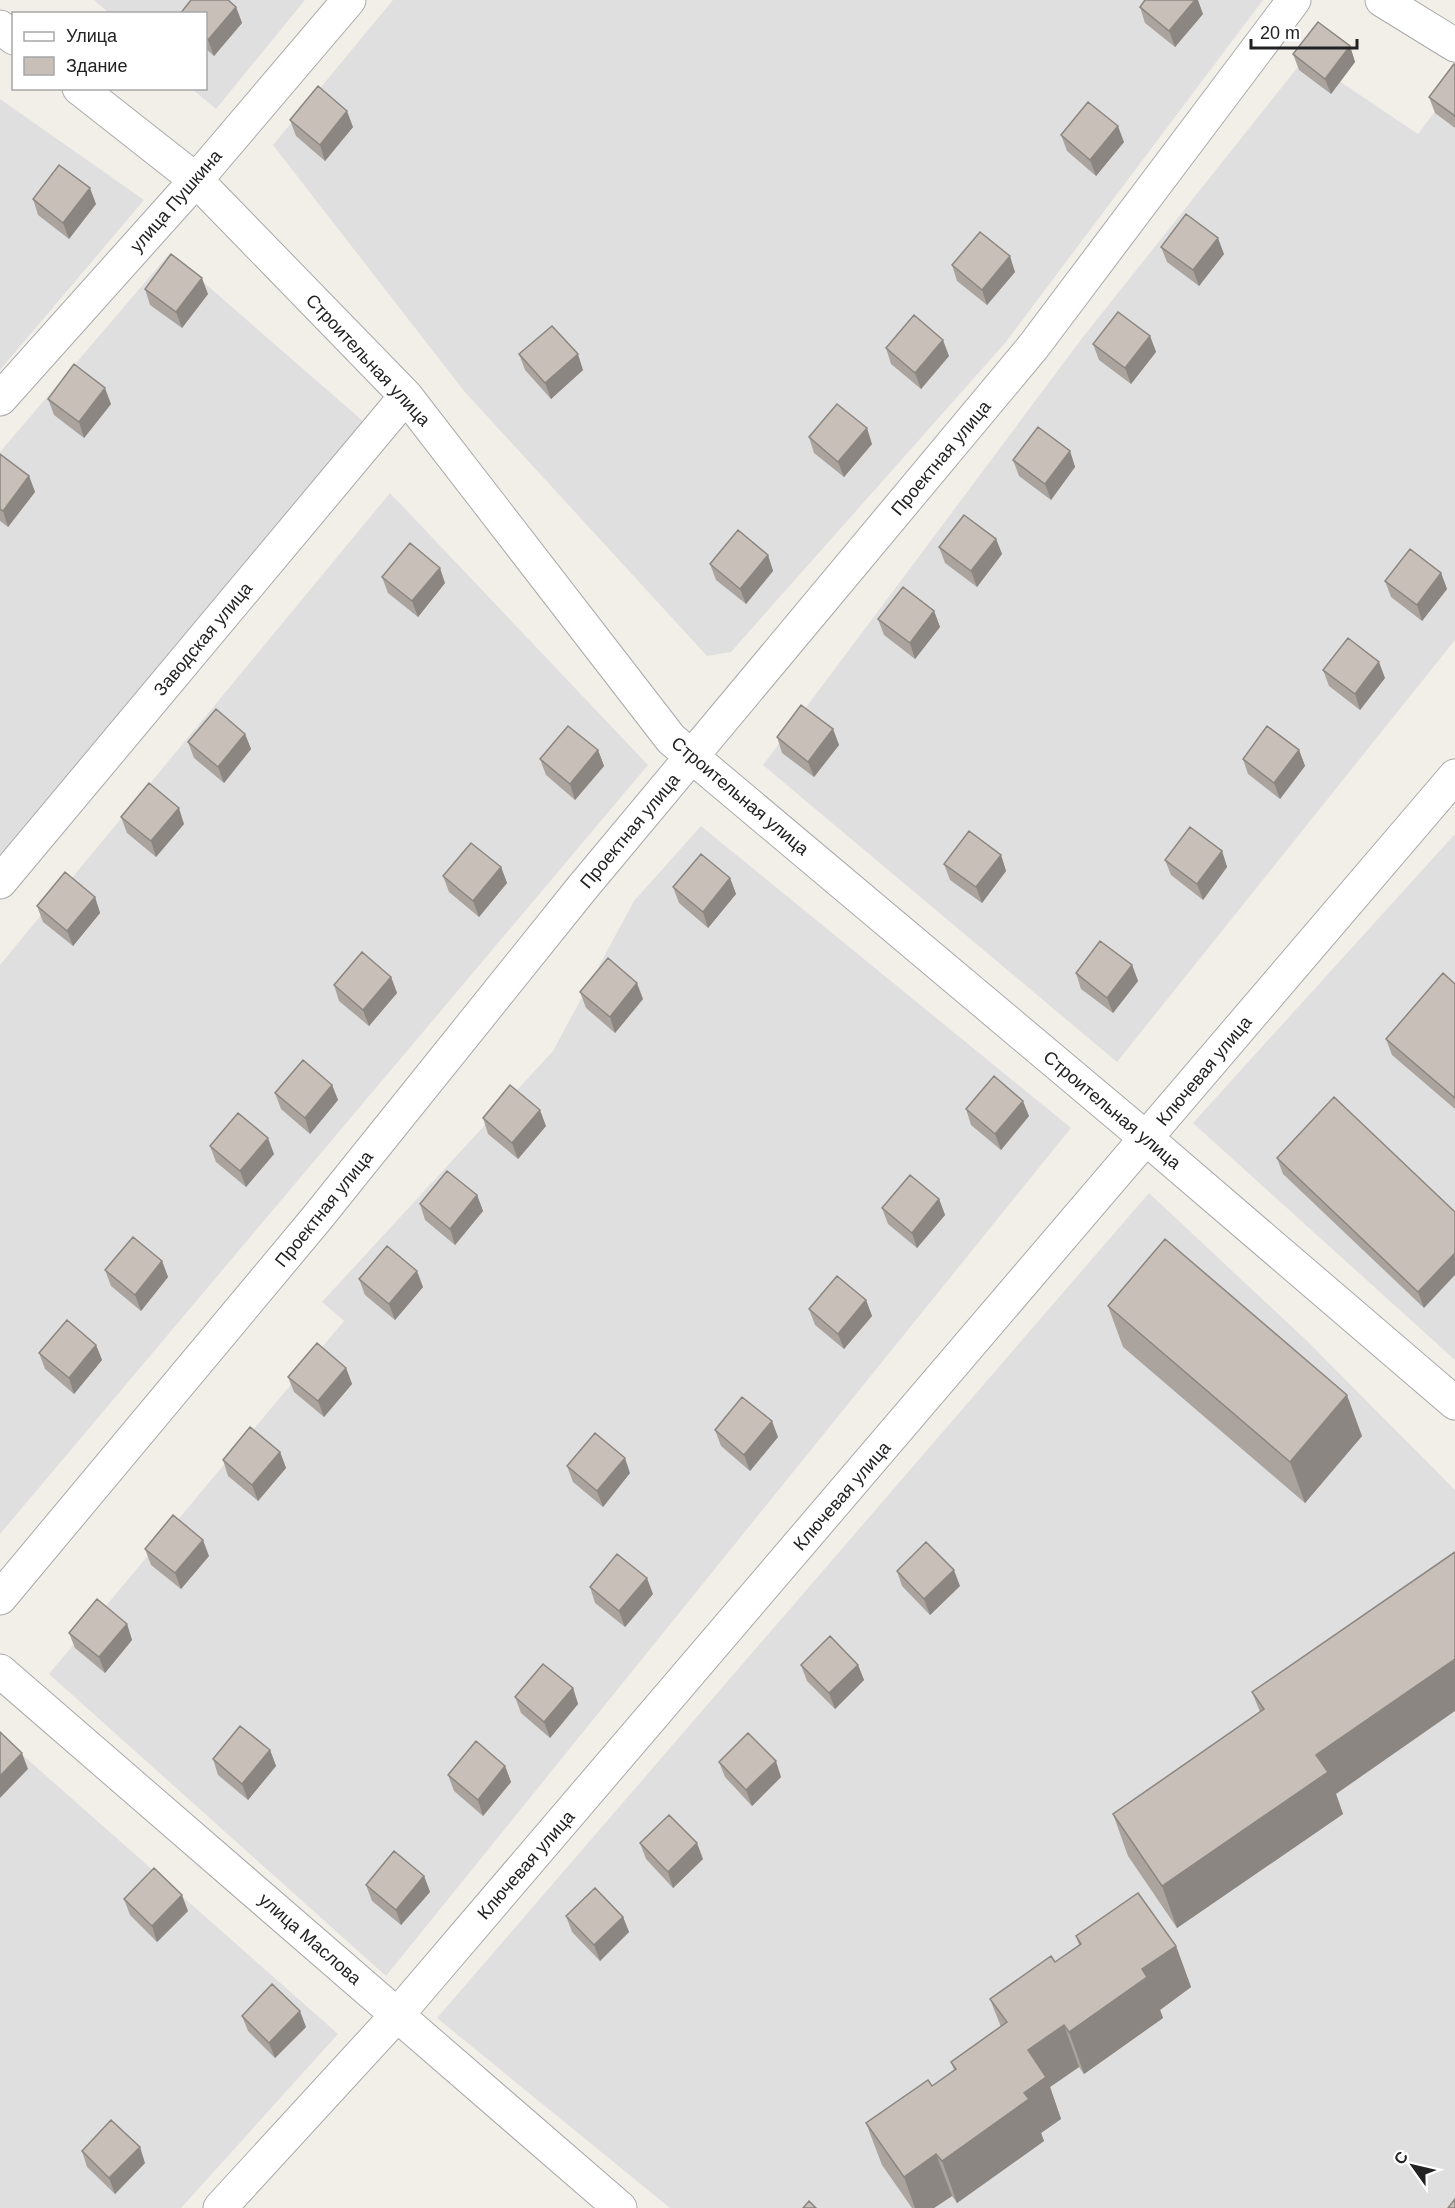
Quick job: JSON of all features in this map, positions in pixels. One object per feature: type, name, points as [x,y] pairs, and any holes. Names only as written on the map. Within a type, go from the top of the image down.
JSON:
[{"type":"street","name":"улица Пушкина","points":[[0,399],[196,180],[349,0]]},
{"type":"street","name":"Проектная улица","points":[[0,1598],[317,1218],[582,888],[1034,347],[1294,0]]},
{"type":"street","points":[[1382,0],[1455,45]]},
{"type":"street","points":[[0,27],[12,36]]},
{"type":"street","name":"Строительная улица","points":[[82,90],[196,180],[406,396],[671,739],[1147,1139],[1455,1403]]},
{"type":"street","name":"Заводская улица","points":[[0,882],[406,396]]},
{"type":"street","name":"Ключевая улица","points":[[220,2208],[398,2014],[1455,776]]},
{"type":"street","name":"улица Маслова","points":[[0,1671],[620,2208]]},
{"type":"shaded area","points":[[94,0],[305,0],[216,109],[193,90],[207,90],[207,12],[108,12]]},
{"type":"shaded area","points":[[393,0],[1263,0],[1005,343],[731,652],[707,656],[464,391],[273,145]]},
{"type":"shaded area","points":[[1305,58],[1418,134],[1455,85],[1455,640],[1117,1062],[763,765],[1083,337]]},
{"type":"shaded area","points":[[0,99],[144,200],[0,370]]},
{"type":"shaded area","points":[[170,253],[372,429],[0,859],[0,452]]},
{"type":"shaded area","points":[[390,493],[648,765],[0,1534],[0,965]]},
{"type":"shaded area","points":[[701,826],[1071,1128],[386,1976],[49,1674],[344,1321],[322,1302],[553,1051],[634,901]]},
{"type":"shaded area","points":[[1455,834],[1455,1360],[1193,1123]]},
{"type":"shaded area","points":[[1149,1193],[1306,1340],[1455,1490],[1455,2208],[670,2208],[437,2018]]},
{"type":"shaded area","points":[[0,1735],[338,2034],[181,2208],[0,2208]]},
{"type":"building","points":[[191,0],[228,0],[236,7],[208,40],[207,12],[182,12]]},
{"type":"building","points":[[1145,0],[1195,0],[1169,31],[1140,7]]},
{"type":"building","points":[[1318,22],[1350,46],[1325,79],[1293,54]]},
{"type":"building","points":[[1455,65],[1455,116],[1429,97]]},
{"type":"building","points":[[318,86],[347,111],[320,145],[290,120]]},
{"type":"building","points":[[1088,102],[1118,126],[1090,160],[1061,135]]},
{"type":"building","points":[[59,165],[90,188],[63,223],[33,199]]},
{"type":"building","points":[[1186,214],[1218,238],[1193,270],[1161,247]]},
{"type":"building","points":[[980,232],[1010,256],[982,290],[952,265]]},
{"type":"building","points":[[171,254],[202,278],[176,312],[145,289]]},
{"type":"building","points":[[1118,312],[1150,336],[1125,368],[1093,344]]},
{"type":"building","points":[[914,315],[943,340],[915,373],[886,348]]},
{"type":"building","points":[[552,326],[578,354],[545,383],[519,354]]},
{"type":"building","points":[[74,364],[105,388],[79,422],[48,399]]},
{"type":"building","points":[[837,404],[867,428],[838,462],[809,437]]},
{"type":"building","points":[[1038,427],[1070,451],[1045,484],[1013,460]]},
{"type":"building","points":[[0,454],[29,476],[3,511],[0,509]]},
{"type":"building","points":[[964,515],[996,539],[971,571],[939,547]]},
{"type":"building","points":[[738,530],[768,555],[740,589],[710,564]]},
{"type":"building","points":[[410,543],[440,568],[412,601],[382,577]]},
{"type":"building","points":[[1410,549],[1441,573],[1417,605],[1385,581]]},
{"type":"building","points":[[903,587],[934,611],[910,643],[878,619]]},
{"type":"building","points":[[1348,638],[1379,662],[1355,694],[1323,670]]},
{"type":"building","points":[[801,705],[833,729],[808,762],[777,737]]},
{"type":"building","points":[[216,709],[245,734],[218,767],[188,742]]},
{"type":"building","points":[[568,726],[598,750],[570,784],[540,759]]},
{"type":"building","points":[[1267,726],[1299,750],[1274,783],[1243,759]]},
{"type":"building","points":[[149,783],[179,808],[151,841],[121,817]]},
{"type":"building","points":[[1190,827],[1222,851],[1197,884],[1165,860]]},
{"type":"building","points":[[969,831],[1001,855],[976,887],[944,864]]},
{"type":"building","points":[[471,843],[501,867],[473,901],[443,876]]},
{"type":"building","points":[[701,854],[730,878],[703,912],[673,887]]},
{"type":"building","points":[[65,872],[95,897],[67,931],[37,906]]},
{"type":"building","points":[[1100,941],[1132,965],[1107,998],[1076,973]]},
{"type":"building","points":[[362,952],[391,977],[363,1010],[334,985]]},
{"type":"building","points":[[608,958],[637,983],[610,1017],[580,992]]},
{"type":"building","points":[[1443,973],[1455,984],[1455,1098],[1386,1039]]},
{"type":"building","points":[[303,1060],[332,1085],[305,1118],[275,1093]]},
{"type":"building","points":[[994,1076],[1023,1101],[995,1134],[966,1109]]},
{"type":"building","points":[[510,1085],[540,1110],[512,1143],[483,1118]]},
{"type":"building","points":[[1334,1097],[1455,1212],[1455,1253],[1418,1292],[1277,1158]]},
{"type":"building","points":[[238,1113],[268,1138],[240,1171],[210,1146]]},
{"type":"building","points":[[447,1171],[477,1195],[450,1229],[420,1204]]},
{"type":"building","points":[[910,1175],[939,1199],[912,1233],[882,1208]]},
{"type":"building","points":[[133,1237],[162,1261],[135,1295],[105,1270]]},
{"type":"building","points":[[1165,1239],[1347,1395],[1290,1462],[1108,1306]]},
{"type":"building","points":[[387,1246],[417,1271],[389,1304],[359,1279]]},
{"type":"building","points":[[837,1276],[866,1300],[838,1334],[809,1309]]},
{"type":"building","points":[[67,1320],[96,1345],[69,1378],[39,1353]]},
{"type":"building","points":[[317,1343],[346,1368],[318,1401],[288,1377]]},
{"type":"building","points":[[742,1397],[772,1421],[744,1455],[715,1430]]},
{"type":"building","points":[[250,1427],[280,1452],[252,1485],[223,1460]]},
{"type":"building","points":[[595,1433],[625,1458],[597,1491],[567,1466]]},
{"type":"building","points":[[173,1515],[203,1540],[175,1573],[145,1549]]},
{"type":"building","points":[[926,1542],[954,1570],[924,1599],[897,1571]]},
{"type":"building","points":[[1455,1552],[1455,1659],[1316,1755],[1328,1772],[1162,1886],[1113,1814],[1264,1709],[1252,1692]]},
{"type":"building","points":[[617,1554],[647,1578],[619,1611],[590,1587]]},
{"type":"building","points":[[97,1599],[127,1624],[99,1657],[69,1633]]},
{"type":"building","points":[[830,1636],[858,1665],[829,1693],[801,1665]]},
{"type":"building","points":[[543,1664],[573,1688],[544,1722],[515,1697]]},
{"type":"building","points":[[240,1726],[270,1750],[242,1784],[213,1759]]},
{"type":"building","points":[[0,1732],[22,1753],[0,1776]]},
{"type":"building","points":[[748,1733],[776,1761],[746,1790],[719,1762]]},
{"type":"building","points":[[476,1741],[505,1766],[478,1800],[448,1775]]},
{"type":"building","points":[[669,1815],[697,1843],[668,1872],[640,1843]]},
{"type":"building","points":[[394,1851],[424,1876],[396,1910],[366,1885]]},
{"type":"building","points":[[154,1868],[182,1895],[152,1926],[124,1899]]},
{"type":"building","points":[[595,1888],[623,1917],[594,1945],[566,1916]]},
{"type":"building","points":[[1138,1893],[1176,1946],[1142,1969],[1147,1977],[1069,2032],[1064,2025],[1028,2050],[1046,2077],[1024,2093],[1029,2099],[942,2161],[936,2154],[904,2177],[866,2123],[928,2080],[932,2086],[956,2069],[951,2062],[1007,2022],[990,1999],[1051,1956],[1055,1962],[1081,1944],[1076,1936]]},
{"type":"building","points":[[272,1984],[300,2011],[269,2043],[242,2016]]},
{"type":"building","points":[[111,2120],[140,2147],[109,2178],[82,2151]]},
{"type":"building","points":[[1455,2199],[1455,2208],[1448,2208]]},
{"type":"building","points":[[809,2201],[816,2208],[803,2208]]}]
